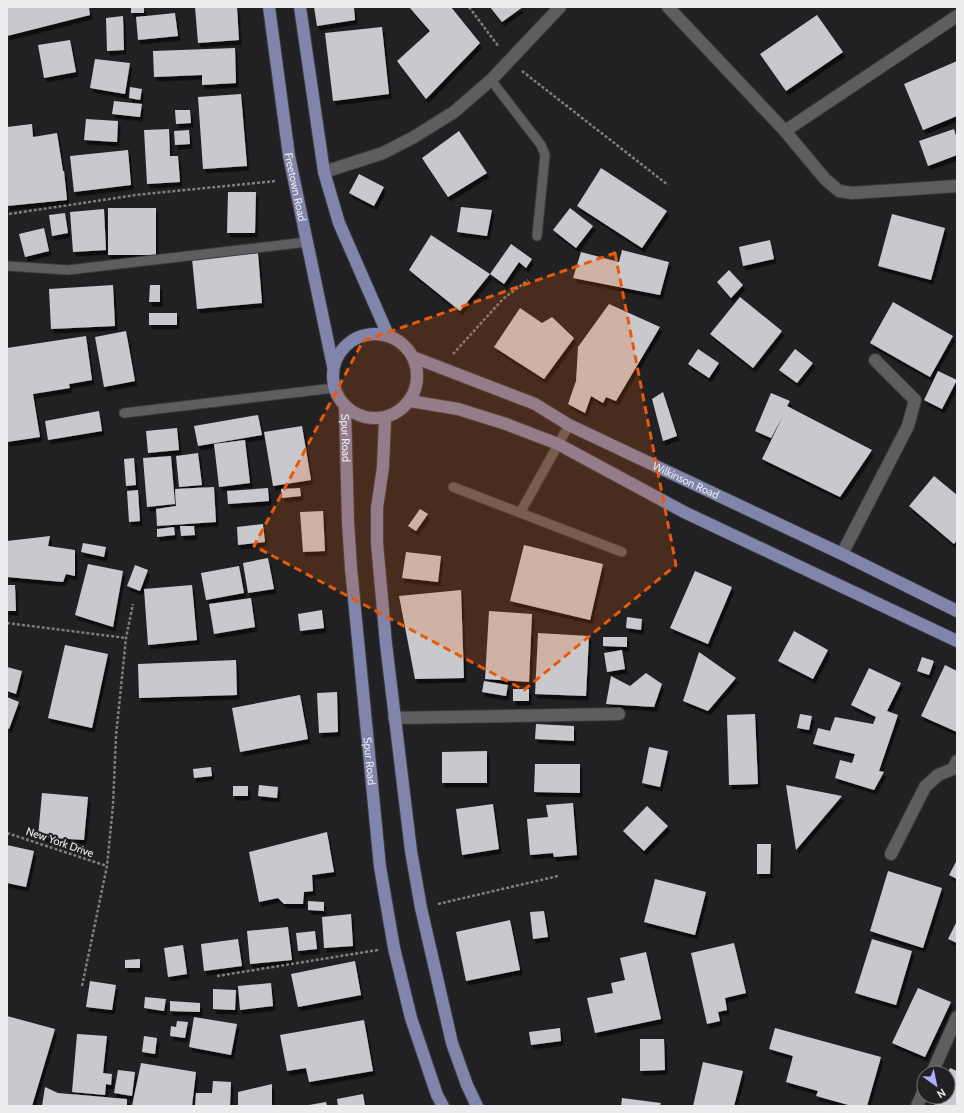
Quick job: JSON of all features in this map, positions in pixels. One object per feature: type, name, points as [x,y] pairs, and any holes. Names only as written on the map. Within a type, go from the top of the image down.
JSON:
[{"type":"main road","name":"Freetown Road","points":[[269,7],[289,156],[333,366]]},
{"type":"main road","points":[[300,7],[324,172],[339,224],[388,335]]},
{"type":"main road","points":[[371,334],[388,335],[403,344],[413,357],[417,370],[417,383],[410,401],[400,410],[385,418],[375,419],[359,415],[345,407],[338,398],[332,377],[333,366],[341,350],[354,339],[371,334]]},
{"type":"main road","name":"Wilkinson Road","points":[[413,357],[441,366],[535,404],[569,425],[842,554],[957,611]]},
{"type":"main road","points":[[410,401],[458,409],[506,424],[558,444],[684,512],[957,641]]},
{"type":"main road","name":"Spur Road","points":[[345,407],[348,522],[358,653],[380,867],[394,948],[411,1018],[432,1083],[443,1106]]},
{"type":"main road","points":[[385,418],[383,467],[377,508],[377,542],[394,718],[411,851],[421,908],[452,1043],[477,1106]]},
{"type":"street","points":[[324,172],[383,153],[414,137],[454,112],[491,80],[508,60],[560,7]]},
{"type":"street","points":[[668,7],[784,131],[825,179],[839,191],[852,193],[957,186]]},
{"type":"street","points":[[784,131],[957,16]]},
{"type":"street","points":[[842,554],[908,426],[915,400],[875,360]]},
{"type":"street","points":[[394,718],[618,714]]},
{"type":"street","points":[[892,854],[925,787],[938,775],[953,769],[957,761]]},
{"type":"street","points":[[936,1065],[957,1017]]},
{"type":"lane","points":[[491,80],[541,145],[545,155],[537,236]]},
{"type":"lane","points":[[7,266],[68,270],[307,242]]},
{"type":"lane","points":[[124,413],[334,388]]},
{"type":"lane","points":[[520,513],[569,425]]},
{"type":"lane","points":[[453,487],[622,552]]},
{"type":"path","points":[[469,7],[508,60],[668,185]]},
{"type":"path","points":[[8,214],[136,195],[294,179]]},
{"type":"path","points":[[441,366],[503,299],[528,280]]},
{"type":"path","points":[[82,986],[107,866],[126,638],[133,604]]},
{"type":"path","points":[[7,623],[126,638]]},
{"type":"path","name":"New York Drive","points":[[7,833],[107,866]]},
{"type":"path","points":[[421,908],[558,876]]},
{"type":"path","points":[[217,976],[394,948]]},
{"type":"highlighted area","points":[[615,253],[676,565],[524,690],[254,546],[363,341]]},
{"type":"building","points":[[7,7],[89,7],[90,15],[7,36]]},
{"type":"building","points":[[131,7],[144,7],[144,13],[131,13]]},
{"type":"building","points":[[195,7],[237,7],[239,40],[198,43]]},
{"type":"building","points":[[314,7],[354,7],[355,20],[317,26]]},
{"type":"building","points":[[451,7],[480,43],[426,99],[397,61],[430,31],[410,8]]},
{"type":"building","points":[[490,7],[523,7],[502,22]]},
{"type":"building","points":[[175,13],[178,36],[138,40],[136,17]]},
{"type":"building","points":[[817,15],[843,52],[786,91],[760,54]]},
{"type":"building","points":[[123,16],[124,50],[107,51],[106,18]]},
{"type":"building","points":[[382,27],[389,94],[333,101],[325,33]]},
{"type":"building","points":[[70,40],[76,72],[44,78],[38,45]]},
{"type":"building","points":[[235,48],[236,83],[202,85],[202,75],[154,77],[153,51]]},
{"type":"building","points":[[95,59],[130,63],[125,94],[90,88]]},
{"type":"building","points":[[957,61],[957,116],[923,130],[904,84]]},
{"type":"building","points":[[130,87],[142,89],[140,100],[129,98]]},
{"type":"building","points":[[241,94],[247,166],[203,169],[198,97]]},
{"type":"building","points":[[114,101],[142,104],[140,117],[112,114]]},
{"type":"building","points":[[175,110],[190,110],[191,123],[176,124]]},
{"type":"building","points":[[86,119],[118,121],[117,142],[84,140]]},
{"type":"building","points":[[32,124],[33,137],[57,133],[64,171],[67,200],[7,206],[7,127]]},
{"type":"building","points":[[169,129],[170,156],[178,156],[180,182],[147,184],[144,130]]},
{"type":"building","points":[[954,129],[957,139],[957,155],[928,166],[919,141]]},
{"type":"building","points":[[189,130],[190,144],[175,145],[174,131]]},
{"type":"building","points":[[459,131],[487,173],[448,197],[422,158]]},
{"type":"building","points":[[128,150],[131,185],[74,192],[70,156]]},
{"type":"building","points":[[601,168],[667,211],[642,248],[577,206]]},
{"type":"building","points":[[359,174],[384,187],[374,206],[349,193]]},
{"type":"building","points":[[228,192],[256,192],[255,233],[227,233]]},
{"type":"building","points":[[461,207],[492,210],[487,236],[457,232]]},
{"type":"building","points":[[108,208],[156,208],[156,255],[108,255]]},
{"type":"building","points":[[570,208],[593,226],[576,248],[553,230]]},
{"type":"building","points":[[104,209],[106,250],[73,252],[70,212]]},
{"type":"building","points":[[65,213],[68,233],[52,236],[49,215]]},
{"type":"building","points":[[892,214],[945,228],[931,280],[878,266]]},
{"type":"building","points":[[44,228],[49,251],[25,257],[19,234]]},
{"type":"building","points":[[431,235],[490,274],[460,311],[409,270]]},
{"type":"building","points":[[770,240],[774,259],[743,266],[739,247]]},
{"type":"building","points":[[511,244],[532,259],[526,268],[519,262],[504,284],[490,274]]},
{"type":"building","points":[[622,250],[669,262],[660,295],[573,278],[581,252],[619,262]]},
{"type":"building","points":[[258,253],[262,303],[197,309],[192,259]]},
{"type":"building","points":[[729,270],[743,285],[731,298],[717,282]]},
{"type":"building","points":[[113,285],[115,326],[51,329],[49,289]]},
{"type":"building","points":[[150,285],[160,285],[160,302],[149,302]]},
{"type":"building","points":[[740,297],[782,331],[753,368],[710,334]]},
{"type":"building","points":[[893,302],[953,336],[930,377],[870,343]]},
{"type":"building","points":[[609,304],[660,327],[616,401],[606,397],[603,403],[591,396],[585,413],[568,404],[576,381],[578,347]]},
{"type":"building","points":[[520,308],[542,323],[552,317],[574,338],[544,379],[494,347]]},
{"type":"building","points":[[149,313],[177,313],[177,325],[149,325]]},
{"type":"building","points":[[126,331],[135,381],[104,387],[95,337]]},
{"type":"building","points":[[86,336],[92,380],[69,384],[70,388],[33,394],[40,437],[7,442],[7,348]]},
{"type":"building","points":[[698,349],[719,363],[709,378],[688,364]]},
{"type":"building","points":[[795,349],[813,363],[797,383],[779,370]]},
{"type":"building","points":[[938,371],[957,380],[942,409],[924,400]]},
{"type":"building","points":[[663,392],[677,436],[663,441],[652,399]]},
{"type":"building","points":[[771,393],[790,401],[787,406],[872,450],[840,497],[762,459],[783,416],[771,438],[755,431]]},
{"type":"building","points":[[99,411],[102,431],[48,440],[45,421]]},
{"type":"building","points":[[258,415],[262,435],[198,446],[194,426]]},
{"type":"building","points":[[302,426],[311,480],[273,486],[264,432]]},
{"type":"building","points":[[177,428],[179,450],[148,453],[146,431]]},
{"type":"building","points":[[245,440],[250,483],[219,487],[214,444]]},
{"type":"building","points":[[198,453],[202,485],[179,487],[176,456]]},
{"type":"building","points":[[171,456],[175,504],[147,507],[143,458]]},
{"type":"building","points":[[134,458],[136,485],[126,486],[124,459]]},
{"type":"building","points":[[934,476],[957,495],[957,540],[954,544],[909,506]]},
{"type":"building","points":[[214,487],[216,522],[157,526],[156,509],[176,506],[175,489]]},
{"type":"building","points":[[268,488],[269,501],[228,504],[227,491]]},
{"type":"building","points":[[300,488],[301,496],[282,498],[281,489]]},
{"type":"building","points":[[138,490],[140,521],[129,522],[127,491]]},
{"type":"building","points":[[420,509],[428,514],[416,531],[408,526]]},
{"type":"building","points":[[323,511],[325,551],[303,552],[300,512]]},
{"type":"building","points":[[263,524],[265,542],[238,545],[237,527]]},
{"type":"building","points":[[180,526],[194,526],[195,535],[181,536]]},
{"type":"building","points":[[174,527],[175,535],[157,537],[157,529]]},
{"type":"building","points":[[50,536],[48,546],[75,550],[75,576],[66,574],[63,582],[7,577],[7,541]]},
{"type":"building","points":[[83,543],[106,547],[104,557],[81,552]]},
{"type":"building","points":[[524,545],[603,564],[590,620],[510,601]]},
{"type":"building","points":[[406,552],[441,556],[438,582],[402,578]]},
{"type":"building","points":[[268,558],[274,589],[248,593],[243,563]]},
{"type":"building","points":[[88,564],[123,571],[113,627],[75,615]]},
{"type":"building","points":[[135,565],[148,570],[140,591],[127,586]]},
{"type":"building","points":[[239,566],[244,593],[206,600],[201,573]]},
{"type":"building","points":[[695,571],[732,587],[708,644],[670,628]]},
{"type":"building","points":[[7,585],[15,585],[16,611],[7,611]]},
{"type":"building","points":[[192,585],[197,640],[148,645],[144,589]]},
{"type":"building","points":[[461,590],[464,678],[415,679],[399,596]]},
{"type":"building","points":[[251,598],[255,627],[214,634],[209,604]]},
{"type":"building","points":[[322,610],[324,628],[300,631],[298,614]]},
{"type":"building","points":[[489,611],[532,614],[529,682],[485,679]]},
{"type":"building","points":[[627,617],[642,619],[641,630],[626,628]]},
{"type":"building","points":[[794,631],[828,650],[813,679],[778,661]]},
{"type":"building","points":[[538,633],[589,636],[586,696],[535,694]]},
{"type":"building","points":[[603,637],[627,637],[627,647],[603,646]]},
{"type":"building","points":[[65,645],[108,654],[92,728],[48,718]]},
{"type":"building","points":[[622,650],[625,669],[607,672],[604,653]]},
{"type":"building","points":[[699,652],[736,678],[708,711],[683,701]]},
{"type":"building","points":[[922,657],[934,661],[929,675],[917,671]]},
{"type":"building","points":[[236,660],[237,695],[139,698],[138,664]]},
{"type":"building","points":[[945,665],[957,671],[957,732],[921,716]]},
{"type":"building","points":[[7,667],[22,671],[16,694],[7,691]]},
{"type":"building","points":[[869,668],[901,683],[887,711],[898,715],[879,771],[884,772],[874,790],[835,778],[840,760],[852,763],[855,754],[813,744],[818,728],[830,731],[835,717],[873,724],[876,717],[851,705]]},
{"type":"building","points":[[646,673],[662,684],[654,707],[606,704],[611,676],[630,686]]},
{"type":"building","points":[[484,681],[508,685],[506,696],[482,692]]},
{"type":"building","points":[[513,689],[529,689],[529,701],[513,701]]},
{"type":"building","points":[[337,692],[338,732],[319,733],[317,693]]},
{"type":"building","points":[[300,695],[308,739],[240,752],[232,708]]},
{"type":"building","points":[[7,697],[19,702],[9,729],[7,728]]},
{"type":"building","points":[[755,714],[758,784],[729,785],[727,715]]},
{"type":"building","points":[[800,714],[812,716],[809,730],[797,728]]},
{"type":"building","points":[[536,724],[574,726],[574,741],[535,739]]},
{"type":"building","points":[[649,747],[668,751],[660,787],[642,783]]},
{"type":"building","points":[[487,751],[487,783],[442,783],[442,752]]},
{"type":"building","points":[[535,764],[580,764],[580,793],[534,792]]},
{"type":"building","points":[[211,767],[212,776],[194,778],[193,769]]},
{"type":"building","points":[[259,785],[278,787],[277,798],[258,796]]},
{"type":"building","points":[[786,785],[842,796],[796,850]]},
{"type":"building","points":[[233,786],[248,786],[248,796],[233,796]]},
{"type":"building","points":[[42,793],[88,797],[84,840],[38,837]]},
{"type":"building","points":[[573,803],[577,855],[554,857],[553,853],[530,855],[527,819],[548,817],[546,805]]},
{"type":"building","points":[[493,804],[499,849],[462,855],[456,809]]},
{"type":"building","points":[[647,806],[668,826],[644,851],[623,831]]},
{"type":"building","points":[[327,832],[334,872],[312,875],[313,891],[304,892],[303,904],[284,904],[278,898],[259,902],[249,852]]},
{"type":"building","points":[[757,844],[771,844],[770,874],[757,874]]},
{"type":"building","points":[[7,845],[34,851],[26,887],[7,883]]},
{"type":"building","points":[[957,860],[957,879],[949,875]]},
{"type":"building","points":[[888,871],[942,888],[923,948],[870,931]]},
{"type":"building","points":[[655,879],[706,892],[695,935],[644,922]]},
{"type":"building","points":[[308,901],[324,902],[324,911],[308,910]]},
{"type":"building","points":[[544,911],[548,937],[533,939],[530,912]]},
{"type":"building","points":[[351,914],[353,946],[324,948],[322,917]]},
{"type":"building","points":[[510,920],[520,970],[466,981],[456,932]]},
{"type":"building","points":[[957,921],[957,943],[948,939]]},
{"type":"building","points":[[288,927],[292,960],[250,964],[247,931]]},
{"type":"building","points":[[315,931],[317,949],[298,951],[296,933]]},
{"type":"building","points":[[238,939],[242,966],[204,971],[201,944]]},
{"type":"building","points":[[872,939],[912,951],[896,1005],[855,993]]},
{"type":"building","points":[[734,943],[746,993],[725,998],[727,1010],[718,1012],[720,1021],[707,1024],[691,953]]},
{"type":"building","points":[[183,945],[187,974],[168,977],[164,948]]},
{"type":"building","points":[[646,952],[661,1019],[595,1033],[587,998],[613,993],[611,983],[625,980],[620,958]]},
{"type":"building","points":[[140,959],[140,968],[125,968],[125,960]]},
{"type":"building","points":[[355,961],[361,995],[298,1007],[291,974]]},
{"type":"building","points":[[90,981],[116,985],[112,1010],[86,1007]]},
{"type":"building","points":[[271,983],[273,1006],[240,1010],[238,986]]},
{"type":"building","points":[[918,988],[951,1002],[925,1057],[892,1043]]},
{"type":"building","points":[[213,989],[236,990],[235,1010],[213,1009]]},
{"type":"building","points":[[145,997],[166,999],[164,1011],[144,1008]]},
{"type":"building","points":[[170,1001],[200,1003],[200,1012],[170,1011]]},
{"type":"building","points":[[7,1016],[55,1029],[32,1106],[7,1106]]},
{"type":"building","points":[[194,1017],[237,1024],[231,1055],[189,1047]]},
{"type":"building","points":[[364,1020],[373,1071],[309,1082],[306,1068],[287,1071],[280,1035]]},
{"type":"building","points":[[177,1021],[188,1022],[185,1038],[170,1036],[171,1026],[176,1027]]},
{"type":"building","points":[[560,1028],[561,1041],[531,1045],[529,1032]]},
{"type":"building","points":[[775,1028],[881,1057],[867,1106],[852,1106],[816,1096],[818,1091],[786,1082],[793,1056],[769,1049]]},
{"type":"building","points":[[77,1034],[107,1036],[103,1073],[112,1074],[111,1085],[106,1084],[105,1095],[72,1092]]},
{"type":"building","points":[[144,1036],[157,1038],[155,1054],[142,1052]]},
{"type":"building","points":[[640,1039],[664,1039],[665,1070],[640,1071]]},
{"type":"building","points":[[703,1062],[743,1071],[734,1106],[693,1106]]},
{"type":"building","points":[[141,1063],[196,1072],[192,1106],[132,1106]]},
{"type":"building","points":[[118,1070],[135,1072],[132,1096],[114,1093]]},
{"type":"building","points":[[957,1071],[957,1106],[934,1106],[956,1105]]},
{"type":"building","points":[[213,1081],[231,1082],[230,1106],[195,1106],[196,1093],[212,1093]]},
{"type":"building","points":[[272,1084],[272,1106],[238,1106],[238,1092]]},
{"type":"building","points":[[45,1087],[58,1093],[127,1099],[127,1106],[42,1106]]},
{"type":"building","points":[[363,1094],[365,1106],[338,1106],[337,1099]]},
{"type":"building","points":[[622,1098],[661,1103],[660,1106],[621,1106]]},
{"type":"building","points":[[326,1102],[327,1106],[309,1106],[309,1105]]}]
